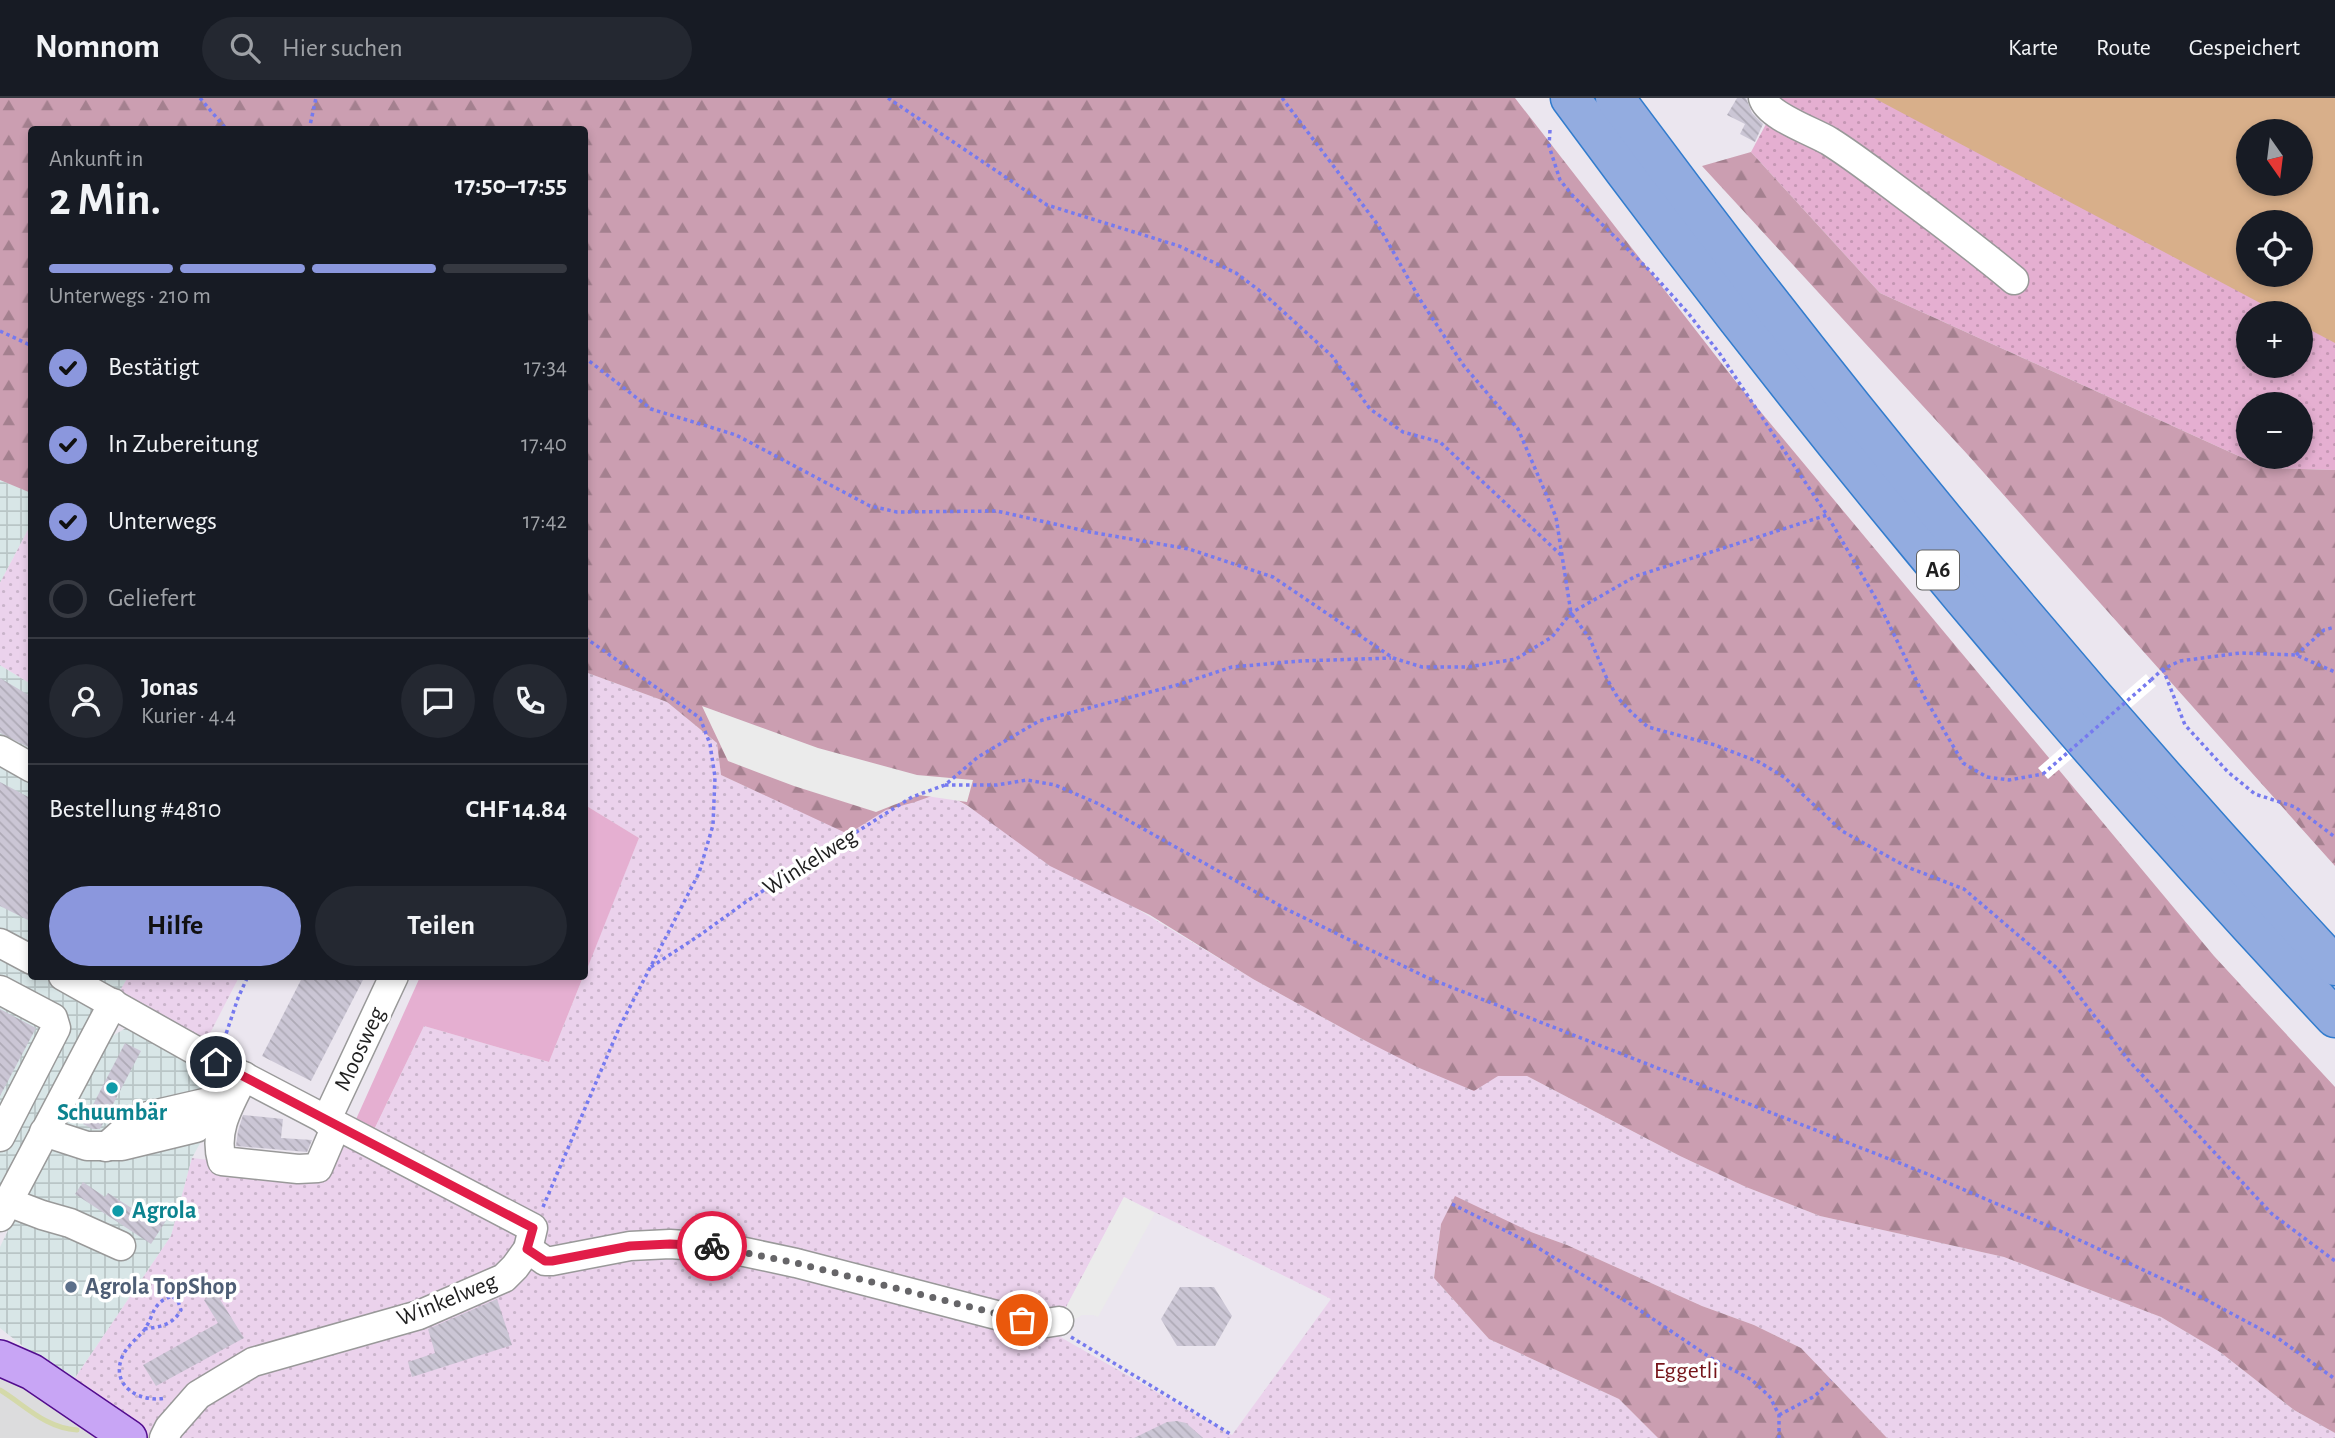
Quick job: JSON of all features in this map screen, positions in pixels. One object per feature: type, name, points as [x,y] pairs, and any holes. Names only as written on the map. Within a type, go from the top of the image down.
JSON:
[{"type":"highway","name":"A6","points":[[1570,98],[1732,313],[1923,552],[2115,777],[2335,1018]]},
{"type":"highway","name":"A6","points":[[1615,98],[1784,320],[1982,566],[2166,781],[2335,966]]},
{"type":"main road","points":[[0,1337],[32,1372]]},
{"type":"main road","points":[[0,1358],[32,1372],[129,1438]]},
{"type":"street","points":[[1763,98],[1770,110],[1832,143],[1860,162],[2014,280]]},
{"type":"street","points":[[0,750],[28,766]]},
{"type":"street","points":[[0,943],[28,958]]},
{"type":"street","name":"Moosweg","points":[[74,980],[106,992],[230,1069],[331,1123],[530,1239],[545,1261],[630,1246],[670,1244],[726,1248],[796,1263],[1004,1317],[1040,1324],[1059,1321]]},
{"type":"street","name":"Moosweg","points":[[331,1123],[392,980]]},
{"type":"street","points":[[0,990],[53,1018],[56,1028],[0,1137]]},
{"type":"street","points":[[54,1135],[106,992]]},
{"type":"street","points":[[108,1052],[54,1135],[29,1162],[5,1197],[42,1215],[70,1223],[121,1246]]},
{"type":"street","points":[[54,1135],[87,1146],[106,1147],[122,1146],[196,1128],[222,1090],[230,1069]]},
{"type":"street","points":[[230,1069],[218,1147],[222,1161],[298,1169],[318,1168],[331,1123]]},
{"type":"street","points":[[0,1148],[29,1162]]},
{"type":"street","name":"Winkelweg","points":[[164,1438],[198,1395],[253,1362],[419,1315],[474,1292],[504,1278],[515,1267],[530,1239]]},
{"type":"path","points":[[200,98],[224,126]]},
{"type":"path","points":[[310,126],[316,98]]},
{"type":"path","points":[[888,98],[1047,205],[1179,246],[1236,273],[1264,294],[1332,356],[1370,409],[1403,432],[1440,442],[1562,556]]},
{"type":"path","points":[[1282,98],[1378,225],[1421,301],[1464,366],[1518,429],[1556,517],[1571,613],[1590,639],[1618,698],[1648,727],[1715,745],[1759,762],[1784,777],[1842,831],[1908,867],[1964,889],[2059,970],[2130,1062],[2272,1214],[2335,1261]]},
{"type":"path","points":[[1550,130],[1551,154],[1560,180],[1688,313],[1720,354],[1827,516],[1879,604],[1919,687],[1963,763],[1987,777],[2009,780],[2043,774],[2163,669],[2180,661],[2240,653],[2296,655],[2335,673]]},
{"type":"path","points":[[0,331],[28,344]]},
{"type":"path","points":[[588,360],[651,409],[736,435],[870,506],[897,512],[997,511],[1090,532],[1189,549],[1273,577],[1393,658],[1422,667],[1468,667],[1516,659],[1552,637],[1571,613],[1636,576],[1827,516]]},
{"type":"path","points":[[2296,655],[2324,630],[2335,627]]},
{"type":"path","name":"Winkelweg","points":[[530,1239],[620,1026],[699,873],[713,825],[715,777],[710,744],[700,718],[588,640]]},
{"type":"path","points":[[946,785],[978,757],[1039,721],[1177,685],[1232,667],[1300,661],[1393,658]]},
{"type":"path","points":[[2163,669],[2185,725],[2228,772],[2255,794],[2295,807],[2335,837]]},
{"type":"path","points":[[946,785],[997,785],[1027,780],[1055,785],[1099,804],[1286,909],[1428,978],[1925,1172],[2197,1295],[2279,1339],[2335,1379]]},
{"type":"path","name":"Winkelweg","points":[[651,967],[747,901],[912,797],[946,785]]},
{"type":"path","points":[[230,1069],[238,998],[246,980]]},
{"type":"path","points":[[1451,1204],[1530,1243],[1632,1305],[1711,1358],[1752,1380],[1770,1397],[1779,1415],[1779,1438]]},
{"type":"path","points":[[144,1329],[160,1327],[176,1319],[181,1310],[178,1301],[172,1296],[162,1300],[121,1359],[121,1382],[136,1396],[151,1401],[172,1396]]},
{"type":"path","points":[[1059,1321],[1073,1339],[1232,1435]]},
{"type":"path","points":[[1779,1415],[1815,1396],[1831,1380]]},
{"type":"shaded area","points":[[1780,98],[2335,98],[2335,470],[2300,469],[2313,469],[2313,392],[2236,392],[2236,455],[1880,293],[1751,152]]},
{"type":"shaded area","points":[[1874,98],[2335,98],[2335,343],[2313,331],[2313,301],[2256,301]]},
{"type":"shaded area","points":[[0,480],[28,491],[28,530],[0,583]]},
{"type":"shaded area","points":[[28,530],[28,682],[0,665],[0,583]]},
{"type":"shaded area","points":[[0,665],[28,682],[28,980],[126,980],[0,1217]]},
{"type":"shaded area","points":[[588,673],[667,702],[717,743],[721,775],[848,833],[886,810],[942,791],[1253,979],[1364,1040],[1498,1076],[1527,1076],[1680,1156],[1746,1187],[1820,1216],[2004,1257],[2161,1317],[2220,1352],[2294,1410],[2335,1433],[2335,1438],[1887,1438],[1801,1348],[1754,1325],[1702,1306],[1567,1245],[1531,1232],[1441,1224],[1434,1278],[1489,1339],[1619,1399],[1658,1438],[151,1438],[71,1384],[171,1236],[192,1158],[331,1174],[347,1140],[365,1149],[424,1026],[549,1062],[582,980],[588,980],[588,965],[639,838],[588,807]],"holes":[[[1124,1197],[1331,1299],[1232,1435],[1048,1330],[1063,1313]]]},
{"type":"shaded area","points":[[702,706],[818,748],[917,775],[973,780],[967,802],[919,795],[876,812],[794,786],[728,761]]},
{"type":"shaded area","points":[[588,807],[639,838],[588,966]]},
{"type":"shaded area","points":[[126,980],[237,980],[205,1043],[118,994]]},
{"type":"shaded area","points":[[419,980],[582,980],[549,1062],[424,1026],[371,1136],[353,1126]]},
{"type":"shaded area","points":[[126,1028],[146,1028],[235,1079],[192,1158],[171,1236],[71,1384],[0,1328],[0,1247],[44,1155],[109,1038]]},
{"type":"shaded area","points":[[1124,1197],[1155,1213],[1098,1317],[1082,1315],[1066,1325],[1063,1313]]},
{"type":"shaded area","points":[[0,1369],[129,1438],[0,1438]]},
{"type":"green space","points":[[0,98],[1515,98],[1740,387],[2214,956],[2335,1087],[2335,1433],[2294,1410],[2220,1352],[2161,1317],[2004,1257],[1820,1216],[1746,1187],[1680,1156],[1527,1076],[1498,1076],[1474,1091],[1417,1067],[1253,979],[1150,915],[1050,866],[968,806],[943,792],[886,810],[848,834],[721,775],[717,743],[667,702],[588,673],[588,126],[28,126],[28,492],[0,480]]},
{"type":"green space","points":[[1751,152],[1880,293],[2236,455],[2236,469],[2335,470],[2335,866],[1968,455],[1702,166]]},
{"type":"green space","name":"Eggetli","points":[[1455,1196],[1531,1232],[1567,1245],[1702,1306],[1754,1325],[1801,1348],[1887,1438],[1658,1438],[1619,1399],[1489,1339],[1434,1278],[1441,1224]]},
{"type":"pier","points":[[2146,674],[2156,686],[2048,779],[2038,768]]},
{"type":"building","points":[[1737,98],[1746,98],[1752,113],[1763,124],[1755,142],[1740,134],[1745,124],[1727,115]]},
{"type":"building","points":[[0,678],[28,695],[28,747],[0,733]]},
{"type":"building","points":[[0,782],[28,797],[28,920],[0,906]]},
{"type":"building","points":[[301,980],[363,980],[311,1081],[262,1056]]},
{"type":"building","points":[[0,1009],[36,1028],[0,1096]]},
{"type":"building","name":"Schuumbär","points":[[125,1043],[141,1051],[100,1129],[93,1129],[83,1124]]},
{"type":"building","points":[[243,1115],[283,1119],[281,1138],[312,1140],[307,1152],[236,1146]]},
{"type":"building","name":"Agrola","points":[[83,1182],[105,1197],[108,1193],[144,1216],[152,1204],[169,1216],[151,1244],[75,1194]]},
{"type":"building","points":[[1180,1287],[1214,1287],[1232,1316],[1215,1346],[1177,1346],[1161,1319]]},
{"type":"building","points":[[216,1293],[244,1338],[156,1386],[143,1365],[218,1323],[204,1300]]},
{"type":"building","points":[[497,1299],[512,1345],[412,1377],[408,1362],[435,1353],[428,1329]]},
{"type":"building","points":[[1167,1422],[1186,1423],[1203,1438],[1134,1438]]},
{"type":"waterway","points":[[0,1390],[45,1420],[77,1430]]},
{"type":"way so far","points":[[712,1246],[796,1263],[1022,1320]]},
{"type":"place","name":"Schuumbär","points":[[112,1088]]},
{"type":"place","name":"Agrola","points":[[118,1211]]},
{"type":"place","name":"Agrola TopShop","points":[[71,1287]]},
{"type":"route","points":[[216,1062],[533,1228],[527,1249],[545,1261],[630,1246],[712,1246]]}]
